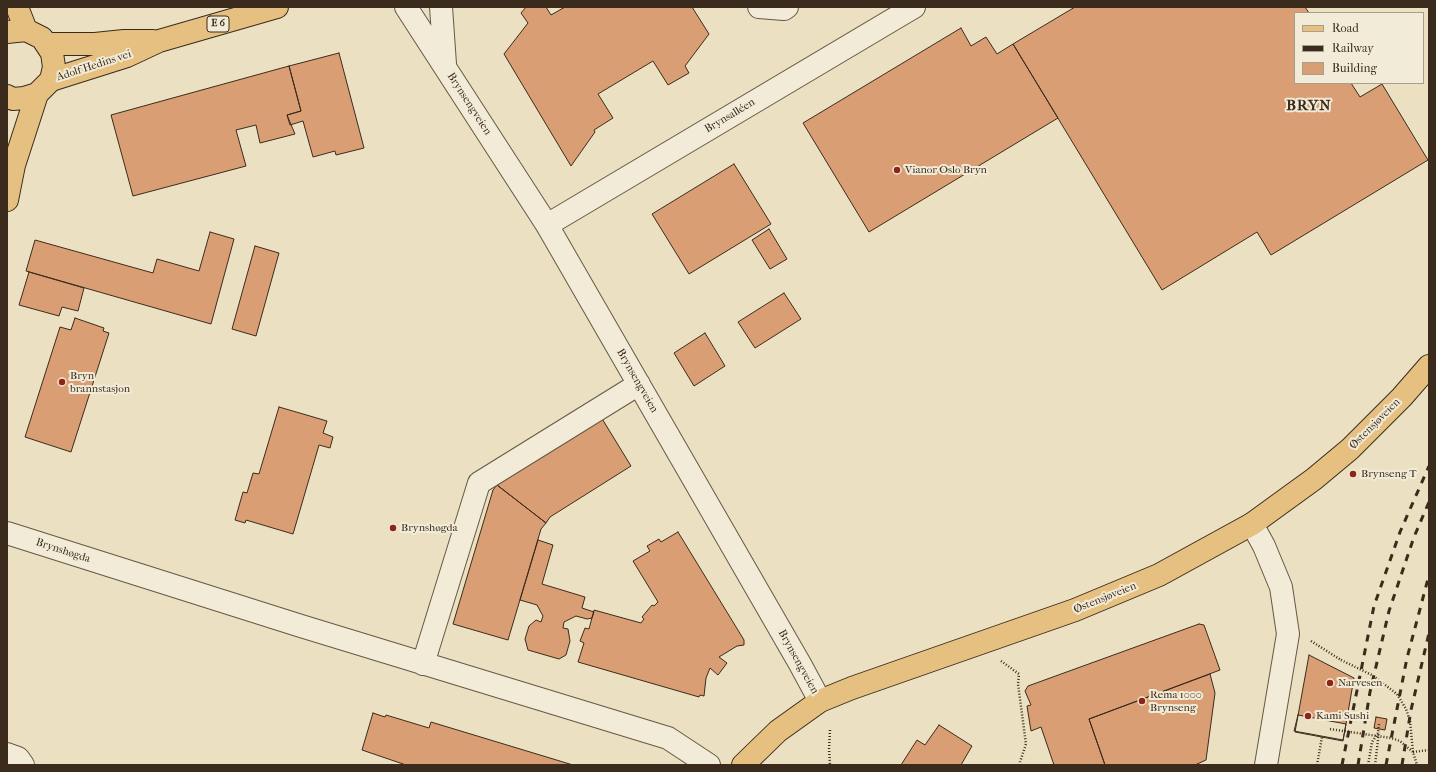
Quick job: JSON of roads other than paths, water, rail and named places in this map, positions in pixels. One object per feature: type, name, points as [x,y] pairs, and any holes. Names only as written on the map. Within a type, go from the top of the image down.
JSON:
[{"type":"main road","points":[[7,200],[14,164],[44,87],[54,67],[52,53],[48,44],[42,38],[17,31],[17,7]]},
{"type":"main road","name":"Adolf Hedins vei","points":[[7,96],[13,98],[24,98],[44,87],[127,56],[159,41],[251,10],[277,7]]},
{"type":"main road","name":"Adolf Hedins vei","points":[[48,44],[95,44],[124,41],[159,41]]},
{"type":"main road","name":"Østensjøveien","points":[[744,765],[778,731],[820,702],[852,688],[1082,607],[1159,575],[1252,524],[1314,479],[1350,449],[1402,397],[1429,366]]},
{"type":"street","name":"Brynsengveien","points":[[406,7],[547,226],[800,664],[820,702]]},
{"type":"street","name":"Brynsengveien","points":[[441,7],[445,66]]},
{"type":"street","points":[[759,7],[784,9],[787,7]]},
{"type":"street","name":"Brynsalléen","points":[[547,226],[914,7]]},
{"type":"street","points":[[423,664],[479,483],[639,384]]},
{"type":"street","points":[[1252,524],[1264,546],[1281,587],[1288,634],[1266,765]]},
{"type":"street","name":"Brynshøgda","points":[[7,533],[423,664],[668,738],[709,765]]},
{"type":"street","points":[[7,754],[18,758],[23,765]]},
{"type":"railway","points":[[1342,765],[1374,606],[1400,532],[1429,466]]},
{"type":"railway","points":[[1358,765],[1370,692],[1389,611],[1414,537],[1429,502]]},
{"type":"railway","points":[[1386,765],[1407,658],[1429,575]]},
{"type":"railway","points":[[1402,765],[1411,710],[1429,633]]},
{"type":"place","name":"Vianor Oslo Bryn","points":[[897,170]]},
{"type":"place","name":"Bryn brannstasjon","points":[[62,382]]},
{"type":"place","name":"Brynseng T","points":[[1353,474]]},
{"type":"place","name":"Brynshøgda","points":[[393,528]]},
{"type":"place","name":"Narvesen","points":[[1330,683]]},
{"type":"place","name":"Rema 1000 Brynseng","points":[[1142,701]]},
{"type":"place","name":"Kami Sushi","points":[[1308,716]]},
{"type":"district","name":"BRYN","points":[[1309,106]]}]
